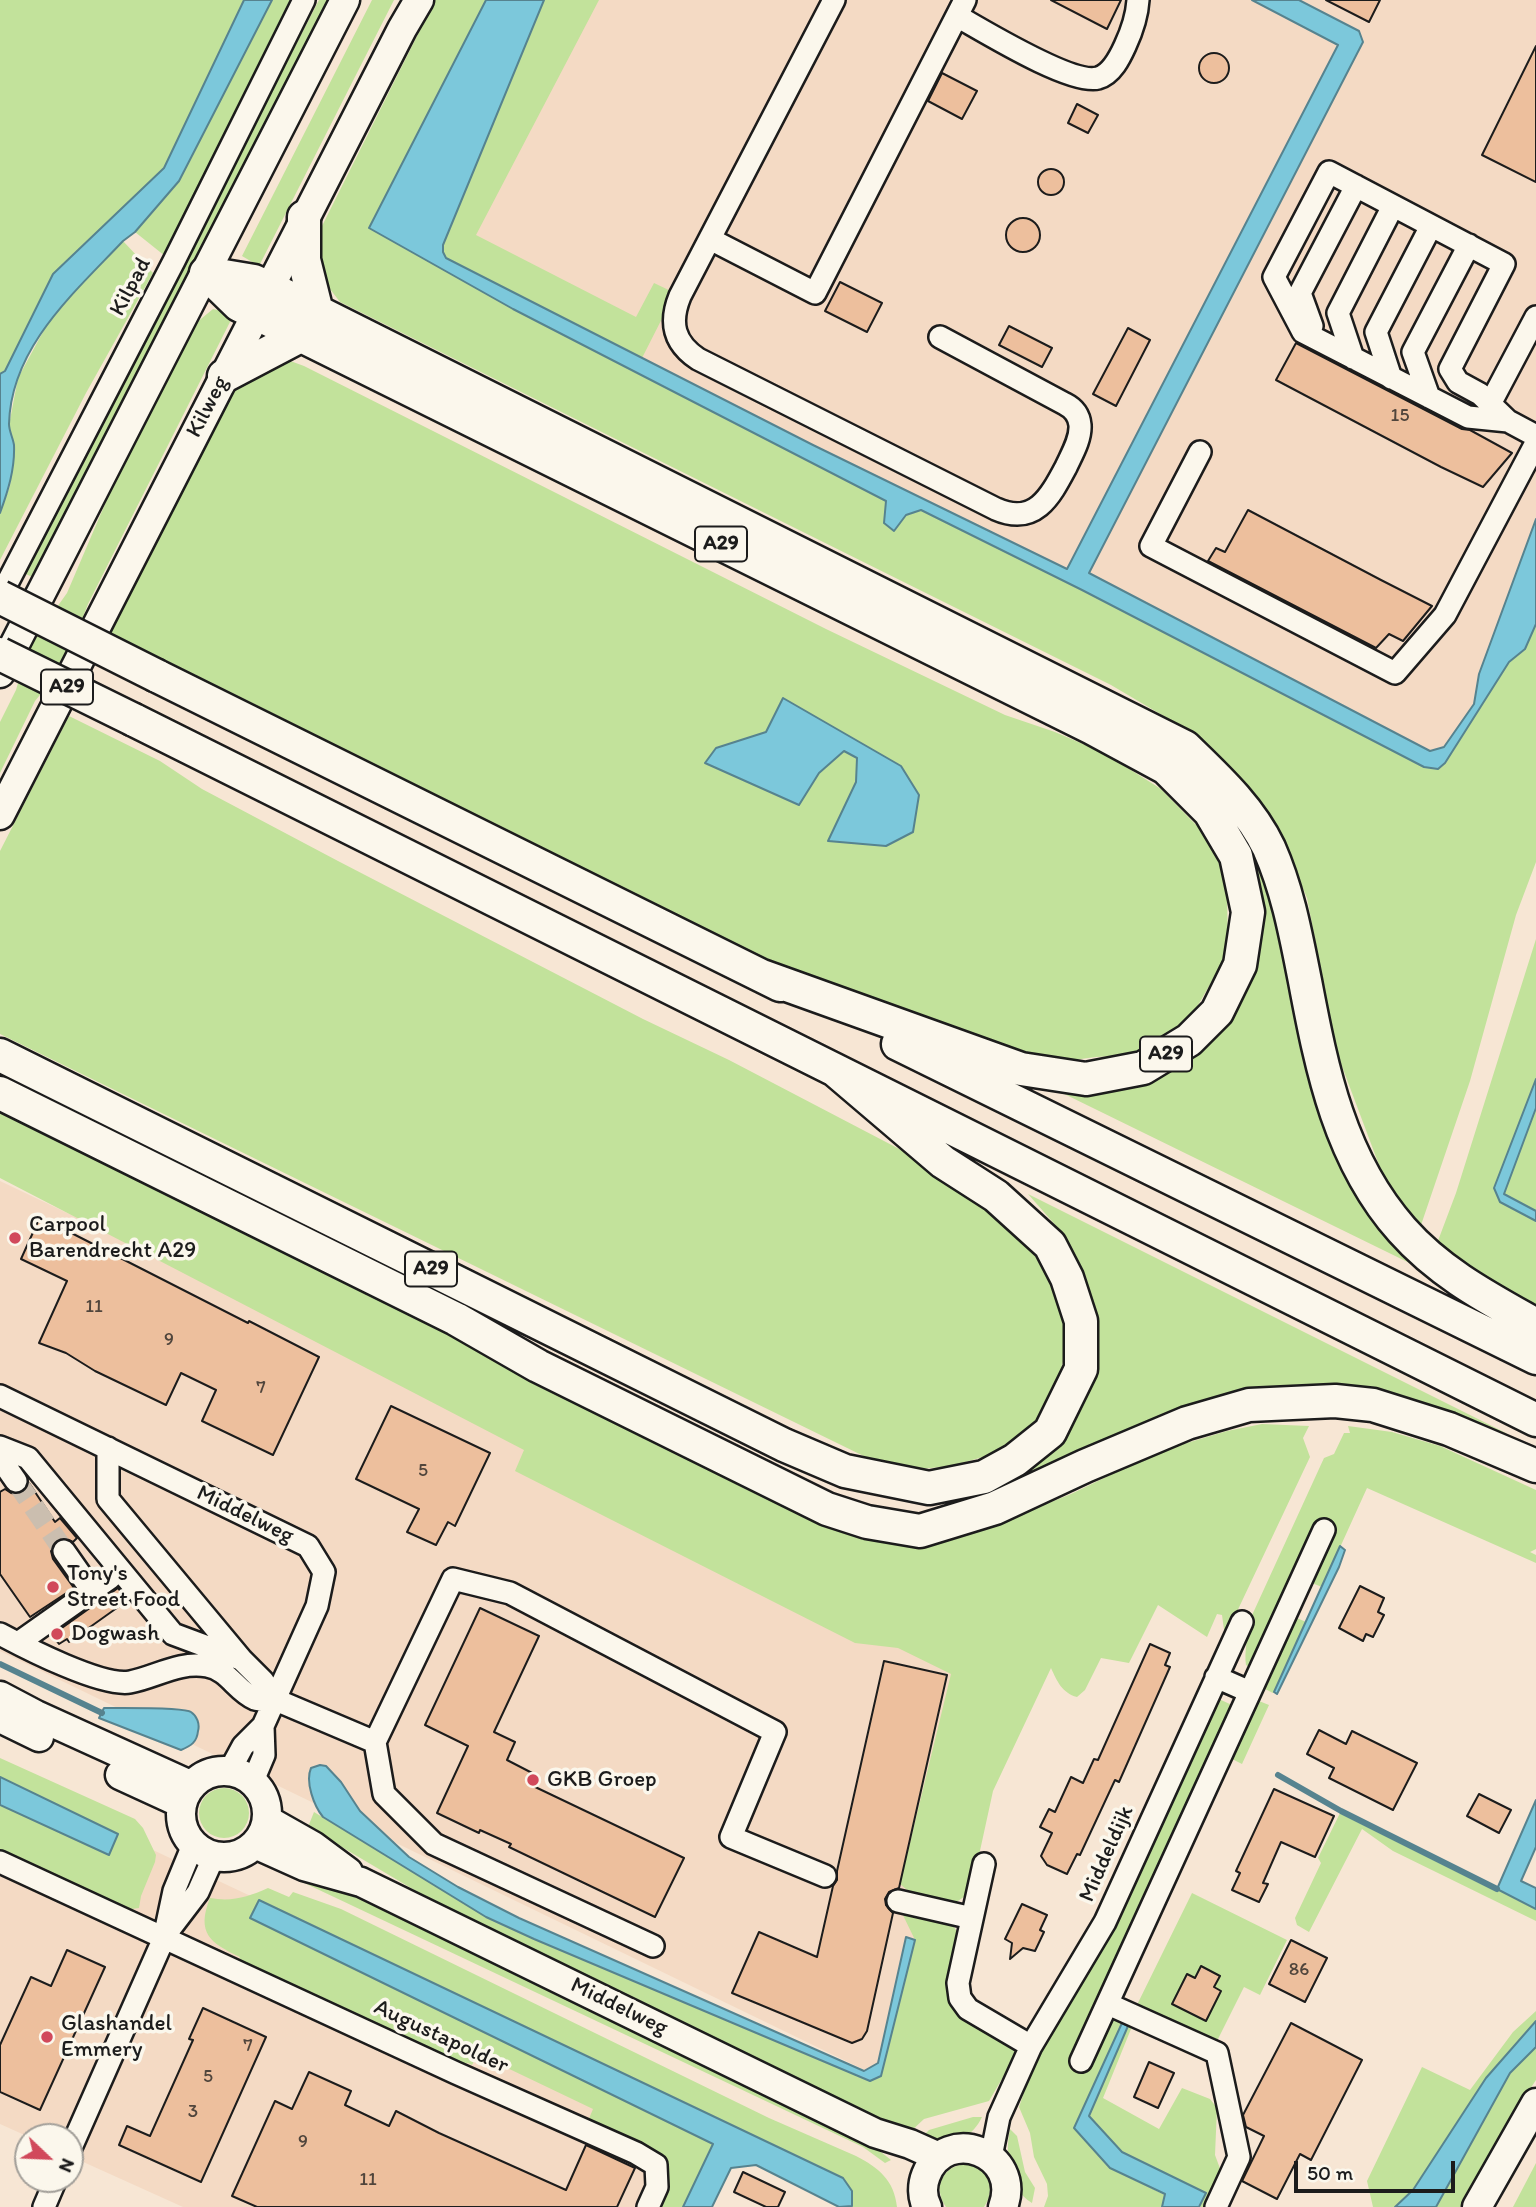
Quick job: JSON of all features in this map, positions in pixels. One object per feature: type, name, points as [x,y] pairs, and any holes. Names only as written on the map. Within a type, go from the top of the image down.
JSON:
[{"type":"highway","points":[[224,376],[309,324],[304,217]]},
{"type":"highway","name":"A29","points":[[206,273],[239,305],[262,300],[1166,768],[1210,811],[1236,856],[1248,912],[1240,965],[1217,1012],[1189,1040],[1143,1068],[1086,1079],[1021,1069],[762,976]]},
{"type":"highway","name":"A29","points":[[309,324],[1185,747],[1233,793],[1268,847],[1291,908],[1324,1076],[1343,1134],[1367,1181],[1401,1229],[1425,1254],[1475,1291],[1536,1325]]},
{"type":"highway","name":"A29","points":[[0,597],[1536,1358]]},
{"type":"highway","name":"A29","points":[[0,654],[1536,1420]]},
{"type":"highway","name":"A29","points":[[0,1055],[784,1445],[845,1471],[929,1488],[984,1477],[1016,1460],[1050,1433],[1081,1369],[1081,1321],[1067,1278],[1050,1245],[996,1196],[943,1162],[835,1070]]},
{"type":"highway","name":"A29","points":[[0,1093],[456,1319],[538,1366],[827,1509],[867,1522],[920,1531],[995,1508],[1187,1423],[1249,1405],[1335,1401],[1373,1405],[1449,1429],[1536,1466]]},
{"type":"main road","points":[[0,673],[345,0]]},
{"type":"main road","name":"Kilweg","points":[[0,815],[304,217],[419,0]]},
{"type":"main road","points":[[0,1696],[186,1794]]},
{"type":"main road","points":[[0,1718],[186,1794]]},
{"type":"main road","points":[[215,1770],[242,1776],[262,1792],[267,1806],[261,1832],[243,1853],[229,1857],[204,1851],[184,1833],[180,1818],[186,1794],[201,1776],[215,1770]]},
{"type":"main road","name":"Middelweg","points":[[261,1832],[313,1846],[362,1882],[875,2133],[939,2157]]},
{"type":"main road","points":[[1477,2207],[1536,2103]]},
{"type":"main road","name":"Middelweg","points":[[875,2133],[925,2195]]},
{"type":"main road","points":[[925,2195],[929,2168],[939,2157],[953,2150],[982,2153],[1002,2171],[1012,2203]]},
{"type":"street","name":"Kilpad","points":[[0,597],[174,261],[304,0]]},
{"type":"street","points":[[834,0],[680,296],[673,317],[677,338],[690,353],[1004,513],[1023,514],[1040,506],[1058,483],[1075,448],[1080,432],[1077,415],[1065,404],[940,337]]},
{"type":"street","points":[[710,239],[815,293],[961,8],[1061,71],[1097,78],[1110,70],[1122,52],[1136,17],[1139,0]]},
{"type":"street","points":[[1508,421],[1468,417],[1303,332],[1274,277],[1329,172],[1504,264],[1450,369],[1458,382],[1480,394],[1508,421],[1536,436]]},
{"type":"street","points":[[1316,338],[1300,293],[1356,186]]},
{"type":"street","points":[[1353,358],[1338,313],[1393,206]]},
{"type":"street","points":[[1391,378],[1376,332],[1431,226]]},
{"type":"street","points":[[1429,397],[1413,352],[1469,245]]},
{"type":"street","points":[[1490,404],[1536,317]]},
{"type":"street","points":[[1200,452],[1151,546],[1395,673],[1445,615],[1536,443]]},
{"type":"street","name":"Middelweg","points":[[0,1396],[308,1546],[324,1572],[317,1606],[263,1726],[264,1755],[242,1776]]},
{"type":"street","points":[[0,1447],[28,1458],[173,1634],[242,1660]]},
{"type":"street","points":[[108,1448],[108,1499],[242,1660],[263,1681],[276,1700]]},
{"type":"street","points":[[0,1458],[16,1481]]},
{"type":"street","points":[[1081,2061],[1324,1530]]},
{"type":"street","points":[[64,1551],[92,1591]]},
{"type":"street","points":[[9,1638],[110,1578]]},
{"type":"street","points":[[653,1946],[434,1843],[384,1794],[375,1742],[453,1579],[510,1593],[775,1732],[731,1837],[825,1876]]},
{"type":"street","name":"Middeldijk","points":[[982,2153],[1031,2046],[1105,1922],[1242,1622]]},
{"type":"street","points":[[9,1638],[88,1673],[120,1683],[184,1666],[211,1666],[223,1672],[246,1694],[257,1700],[276,1700],[375,1742]]},
{"type":"street","points":[[1216,1677],[1250,1692]]},
{"type":"street","points":[[82,2123],[164,1938],[174,1891],[204,1851]]},
{"type":"street","points":[[984,1864],[958,1983],[960,1998],[968,2009],[1031,2046]]},
{"type":"street","name":"Augustapolder","points":[[2,1869],[164,1938],[636,2153],[656,2165],[657,2187],[648,2207]]},
{"type":"street","points":[[898,1901],[972,1917]]},
{"type":"street","points":[[1108,2004],[1217,2053],[1239,2157],[1216,2207]]},
{"type":"shaded area","points":[[538,0],[1536,0],[1536,555],[1454,775],[431,255]]},
{"type":"shaded area","points":[[0,1181],[995,1654],[879,2077],[0,1651]]},
{"type":"shaded area","points":[[0,1805],[109,1854],[118,1834],[259,1900],[250,1918],[713,2144],[683,2207],[183,2207],[84,2162],[84,2123],[14,2123],[14,2130],[0,2124]]},
{"type":"green space","points":[[0,0],[244,0],[164,168],[53,274],[5,371],[0,374]]},
{"type":"green space","points":[[272,0],[294,0],[165,256],[135,232],[179,181]]},
{"type":"green space","points":[[319,0],[332,0],[36,579],[24,573]]},
{"type":"green space","points":[[372,0],[394,0],[259,266],[242,256]]},
{"type":"green space","points":[[435,0],[487,0],[369,228],[513,309],[886,501],[884,523],[895,530],[906,515],[921,510],[1438,769],[1509,662],[1525,649],[1536,624],[1536,862],[1516,915],[1470,1081],[1420,1228],[1388,1189],[1337,1053],[1307,898],[1280,834],[1240,777],[1184,728],[1111,685],[340,302],[323,280],[316,238]]},
{"type":"green space","points":[[544,0],[599,0],[476,235],[636,317],[654,283],[675,293],[642,358],[446,258],[443,252],[443,245]]},
{"type":"green space","points":[[123,241],[153,273],[86,393],[0,560],[0,513],[10,486],[14,444],[9,425],[18,378],[51,317]]},
{"type":"green space","points":[[213,309],[234,314],[88,604],[64,666],[35,701],[0,773],[0,722],[16,690],[28,648],[67,593],[111,490],[196,323]]},
{"type":"green space","points":[[285,359],[304,366],[826,629],[1005,715],[1104,753],[1161,789],[1201,830],[1221,864],[1227,893],[1228,953],[1189,1021],[1133,1055],[1036,1065],[870,1010],[111,633],[239,381]],"holes":[[[783,698],[901,766],[828,841],[856,782],[857,758],[844,751],[819,773],[798,805],[705,763],[746,739],[766,732]]]},
{"type":"green space","points":[[69,716],[160,761],[202,789],[338,861],[972,1187],[1048,1261],[1067,1306],[1067,1346],[1054,1397],[1026,1433],[990,1455],[951,1466],[920,1469],[882,1465],[0,1034],[0,851]]},
{"type":"green space","points":[[1242,829],[1269,880],[1315,1075],[1432,1274],[1048,1086],[1105,1088],[1230,1011],[1236,831]]},
{"type":"green space","points":[[1536,939],[1536,1311],[1436,1246],[1456,1193]]},
{"type":"green space","points":[[0,1109],[917,1540],[963,1537],[1071,1494],[1160,1451],[1227,1431],[1262,1424],[1309,1426],[1303,1438],[1310,1457],[1225,1637],[1222,1615],[1217,1614],[1207,1637],[1158,1605],[1129,1663],[1101,1658],[1085,1690],[1077,1697],[1064,1689],[1051,1668],[993,1791],[971,1892],[955,1903],[913,1895],[900,1884],[951,1674],[898,1648],[855,1643],[515,1471],[524,1450],[0,1178]]},
{"type":"green space","points":[[1028,1194],[1508,1434],[1423,1407],[1332,1391],[993,1493],[1038,1464],[1061,1434],[1095,1358],[1095,1312],[1086,1277],[1065,1236]]},
{"type":"green space","points":[[1348,1426],[1392,1432],[1440,1446],[1536,1490],[1536,1549],[1530,1552],[1536,1555],[1536,1563],[1367,1488],[1322,1587],[1307,1581],[1251,1668],[1246,1665],[1248,1624],[1324,1458],[1334,1454],[1344,1433],[1350,1433]]},
{"type":"green space","points":[[1290,1615],[1306,1622],[1273,1693],[1261,1687]]},
{"type":"green space","points":[[1254,1699],[1269,1705],[1242,1764],[1228,1757]]},
{"type":"green space","points":[[1217,1701],[1232,1705],[1233,1712],[1107,2020],[1133,2024],[1103,2098],[1159,2129],[1182,2088],[1210,2099],[1217,2108],[1215,2155],[1225,2182],[1213,2207],[1199,2207],[1205,2193],[1122,2152],[1089,2116],[1128,2026],[1122,2023],[1074,2128],[1110,2168],[1165,2195],[1162,2207],[1044,2207],[1048,2196],[1047,2184],[1034,2157],[1030,2133],[1019,2107],[1032,2069],[1081,1980],[1108,1939]]},
{"type":"green space","points":[[0,1758],[135,1819],[143,1828],[156,1855],[139,1908],[124,1910],[0,1850],[0,1805],[109,1854],[118,1834],[0,1777]]},
{"type":"green space","points":[[224,1788],[242,1795],[249,1813],[242,1831],[224,1838],[206,1831],[199,1813],[206,1795]]},
{"type":"green space","points":[[1341,1811],[1536,1909],[1536,1921],[1393,1851],[1362,1829],[1309,1932],[1297,1925],[1295,1918],[1321,1863],[1318,1858]]},
{"type":"green space","points":[[314,1812],[486,1917],[870,2081],[881,2076],[915,1940],[901,1911],[950,1921],[962,1939],[951,1978],[1014,2044],[1017,2053],[989,2101],[924,2119],[908,2134],[470,1923],[308,1827]]},
{"type":"green space","points":[[300,1873],[376,1903],[867,2141],[891,2160],[885,2163],[863,2147],[298,1880]]},
{"type":"green space","points":[[268,1888],[289,1897],[293,1892],[341,1909],[769,2118],[856,2156],[872,2165],[889,2182],[897,2207],[851,2207],[852,2191],[843,2178],[258,1901],[250,1918],[713,2144],[683,2207],[655,2207],[658,2155],[649,2147],[588,2121],[593,2109],[478,2054],[472,2065],[468,2063],[455,2067],[238,1963],[240,1957],[221,1947],[208,1935],[205,1920],[210,1898],[240,1898]]},
{"type":"green space","points":[[1192,1893],[1287,1940],[1260,1995],[1244,1987],[1216,2043],[1134,2011]]},
{"type":"green space","points":[[1536,2011],[1536,2021],[1486,2078],[1413,2190],[1395,2207],[1373,2207],[1367,2181],[1422,2067],[1470,2090],[1513,2032]]},
{"type":"green space","points":[[1536,2047],[1536,2080],[1505,2127],[1475,2186],[1460,2207],[1436,2207],[1510,2073]]},
{"type":"green space","points":[[973,2117],[982,2117],[977,2126],[963,2137],[947,2142],[919,2140],[929,2130]]},
{"type":"green space","points":[[1010,2129],[1017,2136],[1025,2172],[1035,2188],[1032,2203],[1017,2189],[1010,2170]]},
{"type":"green space","points":[[1536,2163],[1536,2207],[1513,2207]]},
{"type":"green space","points":[[967,2164],[980,2170],[988,2180],[988,2200],[984,2207],[946,2207],[940,2192],[942,2178],[952,2168]]},
{"type":"water","points":[[244,0],[272,0],[179,181],[135,232],[123,241],[66,301],[33,346],[21,370],[12,396],[9,424],[14,445],[12,471],[0,513],[0,374],[5,371],[53,274],[164,168]]},
{"type":"water","points":[[486,0],[544,0],[443,245],[446,258],[813,445],[1067,569],[1338,45],[1252,0],[1299,0],[1359,31],[1363,42],[1089,573],[1430,751],[1444,747],[1474,704],[1479,674],[1536,519],[1536,624],[1525,649],[1509,662],[1445,763],[1438,769],[1424,767],[921,510],[906,515],[894,531],[884,523],[886,501],[513,309],[369,228]]},
{"type":"water","points":[[783,698],[901,766],[919,795],[913,832],[886,846],[828,841],[856,782],[857,758],[844,751],[819,773],[799,805],[705,763],[716,748],[766,732]]},
{"type":"water","points":[[1536,1079],[1536,1108],[1504,1194],[1536,1211],[1536,1221],[1500,1202],[1494,1188]]},
{"type":"water","points":[[1340,1546],[1345,1550],[1339,1567],[1277,1694],[1274,1692]]},
{"type":"water","points":[[104,1708],[186,1710],[196,1718],[199,1726],[197,1735],[193,1743],[181,1750],[99,1718]]},
{"type":"water","points":[[326,1766],[341,1782],[360,1811],[409,1857],[458,1887],[519,1918],[864,2071],[878,2063],[906,1937],[915,1940],[881,2076],[870,2081],[486,1917],[323,1817],[316,1807],[309,1780],[311,1768]]},
{"type":"water","points":[[0,1777],[118,1834],[109,1855],[0,1805]]},
{"type":"water","points":[[1536,1800],[1536,1847],[1521,1881],[1536,1888],[1536,1909],[1497,1889]]},
{"type":"water","points":[[259,1900],[843,2178],[852,2191],[852,2206],[839,2207],[756,2165],[731,2168],[712,2207],[683,2207],[713,2144],[250,1918]]},
{"type":"water","points":[[1536,2021],[1536,2047],[1510,2073],[1436,2207],[1395,2207],[1413,2190],[1486,2078]]},
{"type":"water","points":[[1122,2023],[1128,2026],[1089,2116],[1122,2152],[1206,2193],[1199,2207],[1162,2207],[1165,2194],[1110,2168],[1074,2128]]},
{"type":"building","points":[[1051,0],[1121,0],[1107,29]]},
{"type":"building","points":[[1326,0],[1380,0],[1369,22]]},
{"type":"building","points":[[1536,46],[1536,182],[1482,155]]},
{"type":"building","points":[[1214,53],[1225,57],[1229,68],[1225,79],[1214,83],[1203,79],[1199,68],[1203,57]]},
{"type":"building","points":[[942,73],[977,91],[962,119],[928,101]]},
{"type":"building","points":[[1077,104],[1098,115],[1088,133],[1068,123]]},
{"type":"building","points":[[1051,169],[1060,173],[1064,182],[1060,191],[1051,195],[1042,191],[1038,182],[1042,173]]},
{"type":"building","points":[[1023,218],[1035,223],[1040,235],[1035,247],[1023,252],[1011,247],[1006,235],[1011,223]]},
{"type":"building","points":[[840,282],[882,303],[867,332],[825,311]]},
{"type":"building","points":[[1009,326],[1052,348],[1042,367],[999,345]]},
{"type":"building","points":[[1128,328],[1150,340],[1116,406],[1093,394]]},
{"type":"building","points":[[1296,343],[1512,453],[1483,487],[1441,467],[1276,380]]},
{"type":"building","points":[[1248,510],[1432,606],[1403,641],[1389,634],[1376,648],[1208,561],[1216,548],[1225,552]]},
{"type":"building","points":[[40,1217],[319,1357],[273,1455],[202,1421],[216,1390],[181,1373],[166,1405],[95,1371],[66,1353],[39,1343],[67,1281],[21,1259]]},
{"type":"building","points":[[391,1406],[490,1453],[455,1526],[448,1522],[436,1545],[407,1532],[419,1509],[356,1479]]},
{"type":"building","points":[[29,1483],[55,1522],[60,1518],[77,1538],[73,1542],[64,1538],[57,1540],[51,1551],[53,1559],[74,1588],[30,1617],[0,1574],[0,1492],[5,1489],[18,1494],[24,1491]]},
{"type":"building","points":[[1360,1586],[1384,1598],[1378,1612],[1384,1615],[1373,1637],[1366,1634],[1363,1641],[1339,1628]]},
{"type":"building","points":[[118,1588],[128,1600],[69,1642],[67,1639],[59,1644],[52,1635]]},
{"type":"building","points":[[480,1608],[539,1636],[494,1732],[515,1742],[507,1760],[536,1775],[531,1785],[684,1858],[655,1917],[509,1847],[511,1844],[480,1830],[479,1833],[437,1813],[468,1746],[425,1725]]},
{"type":"building","points":[[1150,1644],[1170,1653],[1165,1665],[1170,1667],[1119,1782],[1115,1780],[1080,1855],[1077,1854],[1067,1874],[1047,1865],[1041,1856],[1052,1833],[1040,1827],[1049,1809],[1055,1812],[1071,1777],[1083,1783],[1094,1759],[1098,1760]]},
{"type":"building","points":[[884,1661],[947,1675],[899,1888],[889,1892],[885,1899],[886,1905],[893,1913],[867,2031],[862,2039],[852,2043],[732,1993],[759,1932],[817,1957],[833,1886],[837,1880]]},
{"type":"building","points":[[1319,1730],[1346,1744],[1352,1731],[1417,1763],[1393,1810],[1329,1778],[1334,1768],[1307,1754]]},
{"type":"building","points":[[1274,1789],[1334,1816],[1315,1857],[1281,1842],[1263,1883],[1268,1884],[1259,1902],[1232,1890],[1240,1873],[1236,1871]]},
{"type":"building","points":[[1479,1794],[1511,1810],[1499,1833],[1467,1816]]},
{"type":"building","points":[[1022,1904],[1047,1915],[1040,1930],[1044,1932],[1035,1951],[1023,1948],[1010,1959],[1012,1943],[1005,1939]]},
{"type":"building","points":[[1291,1940],[1327,1958],[1305,2002],[1269,1984]]},
{"type":"building","points":[[67,1950],[105,1967],[40,2110],[0,2092],[0,2045],[31,1977],[51,1986]]},
{"type":"building","points":[[1201,1966],[1220,1976],[1214,1987],[1221,1991],[1206,2021],[1172,2004],[1187,1974],[1195,1978]]},
{"type":"building","points":[[203,2008],[266,2037],[201,2182],[119,2145],[127,2126],[150,2136],[193,2040],[189,2039]]},
{"type":"building","points":[[1291,2023],[1362,2060],[1311,2160],[1300,2154],[1277,2199],[1242,2181],[1264,2136],[1246,2127],[1243,2115]]},
{"type":"building","points":[[1149,2062],[1174,2073],[1158,2108],[1134,2097]]},
{"type":"building","points":[[309,2072],[351,2091],[345,2105],[389,2126],[396,2111],[566,2190],[586,2145],[635,2168],[617,2207],[257,2207],[232,2196],[275,2101],[292,2109]]},
{"type":"building","points":[[743,2172],[785,2192],[778,2207],[766,2207],[734,2192]]},
{"type":"waterway","points":[[0,1664],[102,1713]]},
{"type":"waterway","points":[[1278,1775],[1341,1811],[1497,1889]]},
{"type":"tunnel","points":[[16,1481],[64,1551]]},
{"type":"place","name":"Carpool Barendrecht A29","points":[[15,1238]]},
{"type":"place","name":"Tony's Street Food","points":[[53,1587]]},
{"type":"place","name":"Dogwash","points":[[57,1634]]},
{"type":"place","name":"GKB Groep","points":[[533,1780]]},
{"type":"place","name":"Glashandel Emmery","points":[[47,2037]]}]
